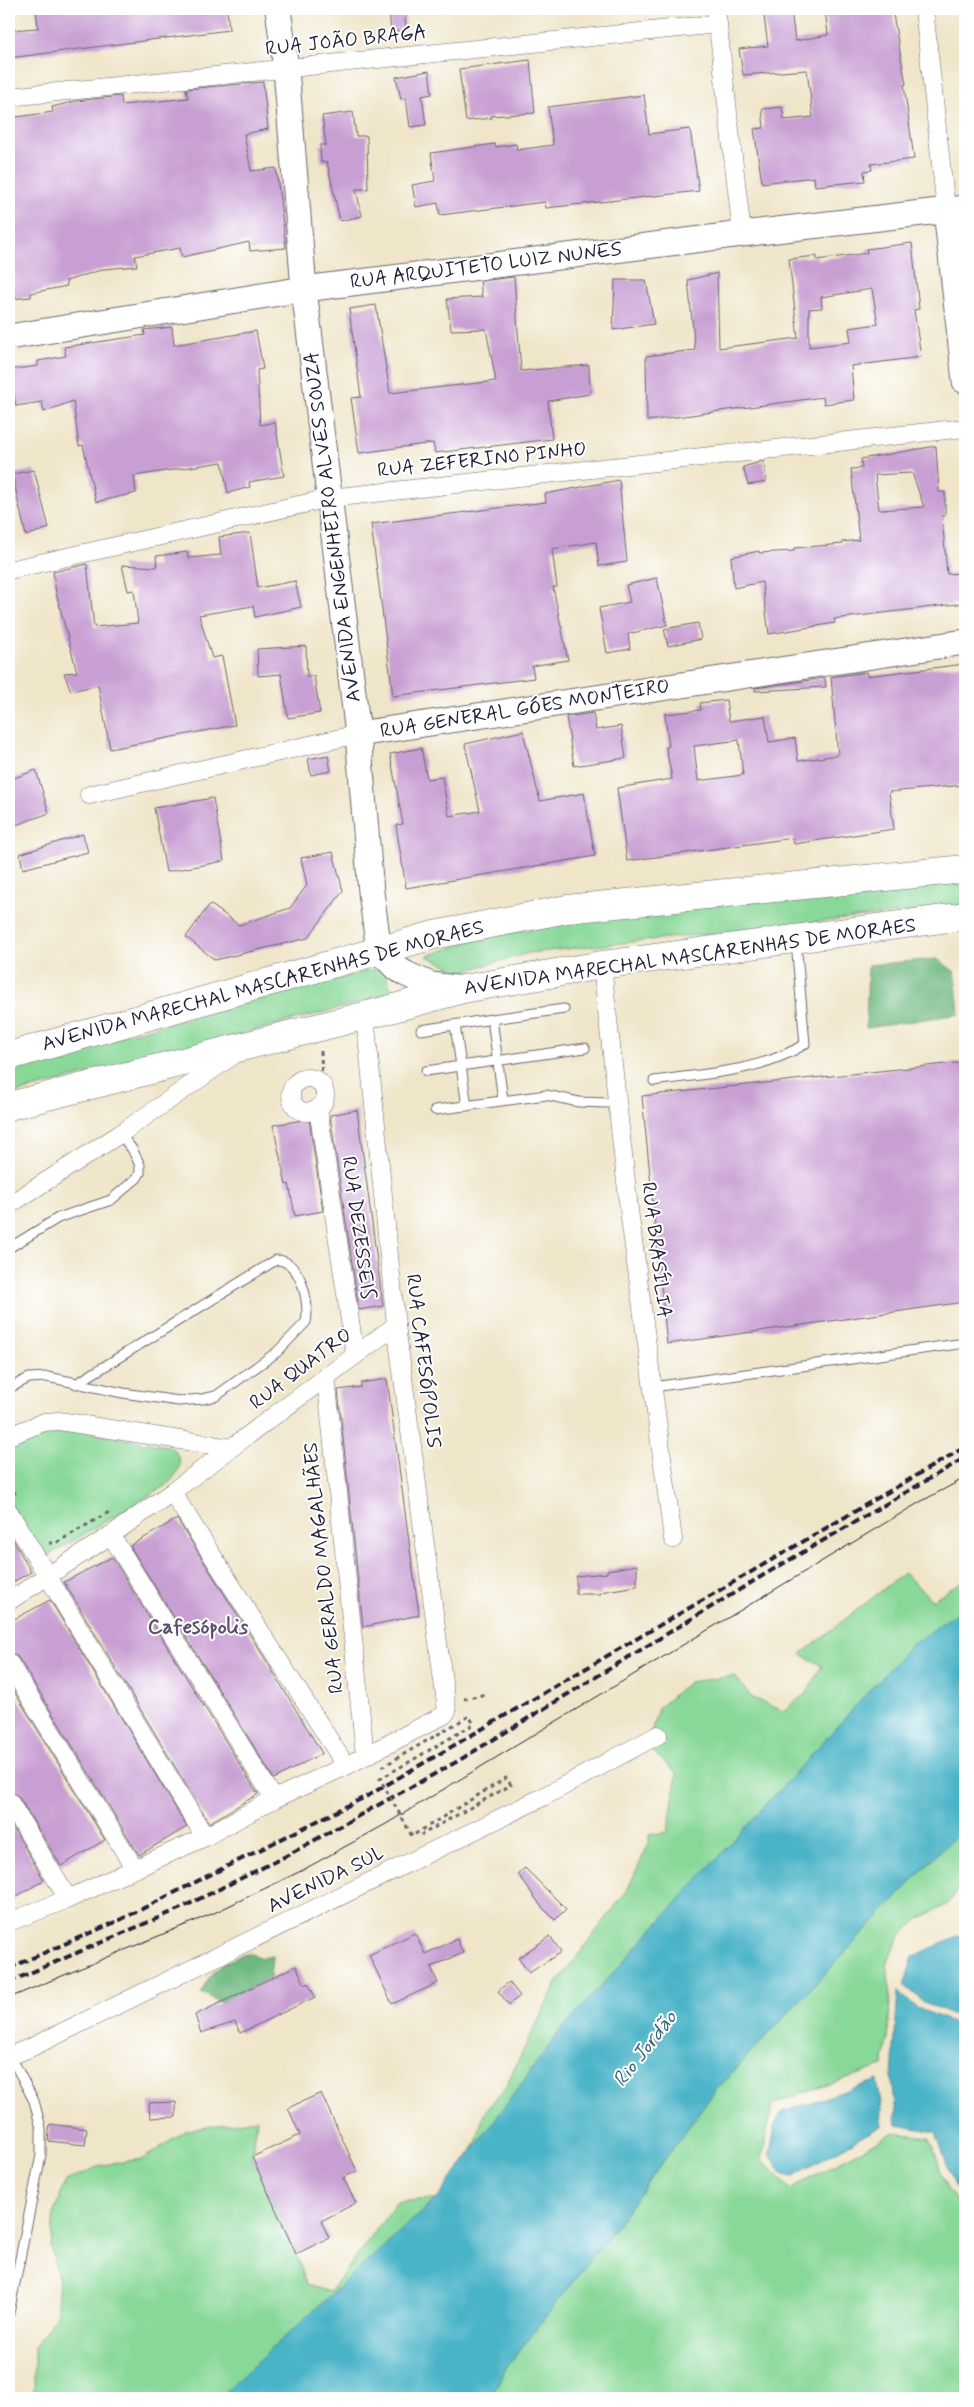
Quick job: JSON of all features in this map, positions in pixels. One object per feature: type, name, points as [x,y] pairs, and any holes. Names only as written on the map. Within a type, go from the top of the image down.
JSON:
[{"type":"highway","name":"AVENIDA MARECHAL MASCARENHAS DE MORAES","points":[[9,1056],[434,935],[566,909],[965,869]]},
{"type":"highway","name":"AVENIDA MARECHAL MASCARENHAS DE MORAES","points":[[9,1106],[251,1043],[365,1016],[463,989],[602,965],[965,916]]},
{"type":"main road","name":"AVENIDA ENGENHEIRO ALVES SOUZA","points":[[278,9],[286,68],[304,289],[358,734],[371,892],[379,951]]},
{"type":"main road","name":"RUA ARQUITETO LUIZ NUNES","points":[[9,337],[304,289],[956,209]]},
{"type":"main road","points":[[956,209],[965,381]]},
{"type":"main road","name":"RUA GENERAL GÓES MONTEIRO","points":[[358,734],[965,642]]},
{"type":"main road","points":[[379,951],[395,967],[406,974],[432,985],[463,989]]},
{"type":"street","points":[[924,9],[956,209]]},
{"type":"street","name":"RUA JOÃO BRAGA","points":[[9,96],[286,68],[717,16]]},
{"type":"street","points":[[717,16],[742,234]]},
{"type":"street","name":"RUA ZEFERINO PINHO","points":[[9,570],[330,498],[965,428]]},
{"type":"street","name":"RUA GENERAL GÓES MONTEIRO","points":[[89,795],[358,734]]},
{"type":"street","name":"RUA BRASÍLIA","points":[[602,965],[612,1102],[630,1218],[672,1539]]},
{"type":"street","name":"RUA CAFESÓPOLIS","points":[[365,1016],[396,1325],[447,1707]]},
{"type":"street","points":[[9,1205],[120,1134],[251,1043]]},
{"type":"street","points":[[309,1078],[319,1083],[322,1087],[324,1098],[318,1108],[309,1112],[298,1109],[292,1100],[292,1089],[299,1081],[309,1078]]},
{"type":"street","name":"RUA DEZESSEIS","points":[[318,1108],[355,1354]]},
{"type":"street","name":"RUA QUATRO","points":[[9,1601],[111,1535],[172,1492],[396,1325]]},
{"type":"street","name":"RUA GERALDO MAGALHÃES","points":[[326,1376],[365,1755]]},
{"type":"street","points":[[9,1436],[44,1422],[59,1421],[232,1448]]},
{"type":"street","points":[[172,1492],[346,1766]]},
{"type":"street","points":[[15,1508],[47,1577],[205,1837]]},
{"type":"street","points":[[111,1535],[274,1799]]},
{"type":"street","points":[[9,1663],[135,1869]]},
{"type":"street","points":[[9,1922],[68,1899],[205,1837],[274,1799],[346,1766],[444,1715],[447,1707]]},
{"type":"street","name":"AVENIDA SUL","points":[[9,2056],[30,2048],[543,1798],[658,1736]]},
{"type":"street","points":[[9,1801],[68,1899]]},
{"type":"lane","points":[[654,1081],[754,1067],[788,1054],[806,1044],[796,940]]},
{"type":"lane","points":[[421,1030],[564,1009]]},
{"type":"lane","points":[[492,1019],[503,1100]]},
{"type":"lane","points":[[455,1025],[467,1106]]},
{"type":"lane","points":[[426,1071],[585,1048]]},
{"type":"lane","points":[[435,1110],[546,1096],[579,1102],[612,1102]]},
{"type":"lane","points":[[9,1248],[58,1218],[111,1200],[137,1178],[140,1173],[140,1165],[132,1149],[120,1134]]},
{"type":"lane","points":[[9,1388],[37,1376],[48,1377],[76,1384],[123,1393],[179,1401],[216,1396],[277,1352],[306,1322],[306,1299],[300,1279],[290,1264],[284,1260],[276,1260],[76,1384]]},
{"type":"lane","points":[[653,1387],[965,1343]]},
{"type":"lane","points":[[9,2056],[34,2101],[42,2128],[41,2155],[9,2313]]},
{"type":"path","points":[[320,1048],[322,1087]]},
{"type":"path","points":[[9,1484],[15,1508]]},
{"type":"path","points":[[42,1538],[48,1543],[56,1543],[111,1511]]},
{"type":"path","points":[[447,1707],[486,1694]]},
{"type":"path","points":[[382,1767],[469,1716],[474,1724],[380,1779],[412,1836],[506,1778],[511,1785],[421,1835]]},
{"type":"green space","points":[[965,881],[965,906],[529,953],[461,972],[427,956],[479,938],[613,915]]},
{"type":"green space","points":[[937,959],[955,972],[959,1014],[866,1028],[868,965]]},
{"type":"green space","points":[[383,967],[393,994],[9,1095],[9,1065]]},
{"type":"green space","points":[[46,1425],[171,1447],[180,1461],[180,1466],[168,1484],[46,1557],[9,1501],[9,1446]]},
{"type":"green space","points":[[904,1573],[932,1600],[965,1580],[965,1638],[455,2196],[477,2139],[484,2113],[504,2089],[558,1981],[627,1891],[649,1843],[649,1835],[668,1832],[677,1774],[647,1746],[658,1708],[689,1682],[735,1676],[751,1697],[783,1711],[807,1693],[822,1666],[801,1654]]},
{"type":"green space","points":[[965,1828],[965,1879],[948,1904],[917,1920],[900,1937],[887,1960],[890,1999],[888,2041],[883,2066],[772,2104],[762,2159],[790,2189],[892,2133],[930,2137],[946,2187],[965,2215],[965,2398],[490,2398],[507,2366],[598,2250],[715,2091],[944,1847]]},
{"type":"green space","points":[[250,1953],[261,1958],[272,1956],[270,1978],[220,2002],[201,1993],[209,1978],[220,1967],[227,1962]]},
{"type":"green space","points":[[257,2119],[252,2157],[296,2254],[307,2285],[330,2292],[397,2202],[455,2197],[271,2398],[40,2398],[34,2391],[34,2348],[56,2315],[59,2281],[51,2247],[54,2211],[66,2181],[102,2165],[143,2159],[187,2130]]},
{"type":"water","name":"Rio Jordão","points":[[965,1607],[965,1828],[944,1847],[715,2091],[598,2250],[507,2366],[490,2398],[218,2398],[440,2195],[560,2031],[912,1644]]},
{"type":"water","points":[[965,1932],[965,2020],[924,2002],[904,1985],[913,1957]]},
{"type":"water","points":[[898,1991],[917,2008],[965,2027],[965,2201],[954,2184],[936,2132],[897,2125],[892,2077]]},
{"type":"water","points":[[877,2080],[882,2110],[881,2126],[791,2177],[782,2174],[770,2154],[775,2127],[782,2112]]},
{"type":"building","points":[[36,9],[227,9],[229,30],[9,58],[9,30],[38,28]]},
{"type":"building","points":[[389,9],[404,9],[406,30],[391,32]]},
{"type":"building","points":[[763,9],[791,9],[795,41],[828,35],[825,9],[892,9],[906,84],[904,85],[914,159],[871,164],[872,170],[864,171],[865,181],[815,186],[814,177],[762,183],[754,129],[764,128],[762,109],[782,107],[784,120],[813,117],[807,70],[743,75],[739,49],[768,46]]},
{"type":"building","points":[[530,60],[535,113],[491,116],[492,118],[466,121],[459,69]]},
{"type":"building","points":[[429,71],[432,94],[422,96],[426,125],[410,127],[406,98],[401,99],[396,77]]},
{"type":"building","points":[[263,82],[268,129],[244,134],[251,171],[276,168],[286,248],[250,251],[249,242],[182,257],[180,248],[135,256],[137,266],[104,269],[66,281],[67,286],[31,293],[31,297],[12,299],[9,273],[9,118],[53,112],[52,107],[76,101],[121,96],[122,105],[188,98],[186,89]]},
{"type":"building","points":[[644,95],[649,134],[690,129],[699,191],[546,208],[545,202],[440,215],[438,203],[416,207],[412,185],[435,181],[431,153],[495,144],[496,147],[516,144],[517,150],[553,145],[548,107]]},
{"type":"building","points":[[353,112],[356,136],[367,136],[368,189],[356,189],[362,216],[340,221],[327,162],[321,162],[320,145],[326,145],[322,116]]},
{"type":"building","points":[[912,243],[919,309],[914,310],[921,357],[851,366],[854,400],[824,404],[823,397],[647,421],[646,356],[695,350],[688,280],[717,273],[719,348],[798,338],[789,259],[817,256],[817,260],[867,253],[866,249]],"holes":[[[872,289],[878,324],[849,328],[851,342],[809,347],[809,309],[822,308],[821,297]]]},
{"type":"building","points":[[514,277],[521,371],[589,365],[590,394],[548,401],[552,439],[435,453],[433,443],[359,453],[351,398],[361,397],[349,309],[376,305],[390,393],[496,381],[486,329],[451,330],[447,299],[482,297],[480,281]]},
{"type":"building","points":[[615,280],[646,280],[654,324],[613,330]]},
{"type":"building","points":[[172,327],[174,345],[256,331],[263,369],[257,370],[260,425],[275,422],[284,476],[249,482],[250,487],[228,493],[222,462],[134,476],[136,493],[96,502],[83,445],[79,446],[73,401],[44,412],[42,402],[16,406],[9,370],[38,366],[38,361],[66,356],[64,347],[145,335],[144,330]]},
{"type":"building","points":[[936,446],[939,492],[945,492],[945,516],[942,516],[947,574],[962,573],[965,603],[834,619],[835,623],[769,634],[762,582],[734,588],[731,557],[759,551],[759,553],[794,551],[794,548],[843,544],[842,542],[859,540],[851,469],[862,468],[861,459]],"holes":[[[912,473],[924,507],[879,510],[875,475]]]},
{"type":"building","points":[[764,461],[766,482],[748,485],[743,467]]},
{"type":"building","points":[[34,470],[49,528],[26,536],[12,474]]},
{"type":"building","points":[[619,480],[627,562],[599,566],[596,542],[552,549],[557,587],[553,587],[568,660],[532,666],[534,678],[393,696],[371,524],[546,502],[545,494]]},
{"type":"building","points":[[250,533],[258,588],[295,581],[301,607],[255,617],[253,606],[199,615],[212,658],[222,656],[235,725],[110,749],[98,685],[71,691],[64,673],[77,672],[56,593],[53,572],[87,564],[94,627],[138,623],[134,590],[128,591],[122,565],[157,567],[156,556],[187,552],[188,558],[221,555],[219,537]]},
{"type":"building","points":[[657,578],[667,625],[628,634],[630,649],[607,653],[599,608],[630,602],[626,585]]},
{"type":"building","points":[[698,623],[701,639],[668,646],[664,629]]},
{"type":"building","points":[[306,646],[307,677],[314,676],[320,713],[288,718],[281,674],[258,676],[257,649]]},
{"type":"building","points":[[965,664],[965,785],[889,792],[894,829],[794,844],[793,838],[627,861],[617,788],[672,779],[666,747],[669,746],[665,714],[701,710],[700,703],[726,700],[729,721],[765,716],[769,742],[795,738],[798,761],[838,755],[831,677],[866,672],[867,676]],"holes":[[[739,740],[743,775],[698,781],[694,746]]]},
{"type":"building","points":[[825,678],[826,687],[755,691],[755,688]]},
{"type":"building","points":[[593,713],[596,730],[621,726],[626,758],[574,766],[566,717]]},
{"type":"building","points":[[523,731],[540,801],[584,793],[595,856],[406,888],[396,825],[403,824],[390,754],[421,748],[427,779],[442,777],[449,816],[480,811],[465,744]]},
{"type":"building","points":[[328,755],[331,771],[311,775],[308,759]]},
{"type":"building","points":[[36,770],[49,813],[11,827],[9,780]]},
{"type":"building","points":[[213,798],[224,861],[166,872],[154,808]]},
{"type":"building","points":[[83,834],[88,852],[23,869],[20,854]]},
{"type":"building","points":[[333,852],[343,891],[308,938],[215,960],[186,937],[210,904],[239,925],[290,908],[307,885],[301,858]]},
{"type":"building","points":[[965,1062],[965,1302],[667,1344],[642,1096]]},
{"type":"building","points":[[357,1110],[383,1306],[359,1310],[330,1115]]},
{"type":"building","points":[[309,1119],[323,1211],[295,1216],[289,1184],[286,1185],[273,1125]]},
{"type":"building","points":[[387,1379],[419,1615],[363,1627],[338,1390],[361,1387],[361,1383]]},
{"type":"building","points":[[177,1519],[322,1753],[274,1779],[130,1546]]},
{"type":"building","points":[[9,1532],[31,1572],[9,1584]]},
{"type":"building","points":[[112,1557],[258,1794],[209,1823],[64,1582]]},
{"type":"building","points":[[637,1565],[637,1586],[600,1592],[601,1594],[576,1594],[576,1576],[607,1573],[607,1570]]},
{"type":"building","points":[[50,1600],[187,1827],[139,1855],[18,1657],[9,1652],[9,1622]]},
{"type":"building","points":[[9,1683],[105,1840],[61,1866],[18,1796],[9,1790]]},
{"type":"building","points":[[9,1821],[44,1880],[9,1901]]},
{"type":"building","points":[[525,1868],[566,1909],[555,1920],[541,1906],[518,1874]]},
{"type":"building","points":[[415,1933],[425,1954],[457,1939],[463,1953],[431,1967],[438,1983],[392,2004],[369,1955]]},
{"type":"building","points":[[550,1936],[561,1952],[529,1973],[518,1958]]},
{"type":"building","points":[[296,1966],[305,1985],[308,1983],[315,1997],[240,2033],[235,2022],[201,2033],[195,2015]]},
{"type":"building","points":[[509,1982],[520,1996],[509,2005],[498,1991]]},
{"type":"building","points":[[321,2093],[357,2171],[343,2178],[356,2203],[321,2221],[329,2238],[296,2254],[252,2157],[300,2135],[288,2108]]},
{"type":"building","points":[[176,2102],[176,2117],[150,2118],[149,2103]]},
{"type":"building","points":[[50,2124],[87,2129],[85,2145],[48,2141]]},
{"type":"tram line","points":[[9,1998],[214,1913],[301,1871],[386,1824],[920,1502],[965,1478]]},
{"type":"railway","points":[[9,1968],[120,1920],[369,1795],[965,1447]]},
{"type":"railway","points":[[9,1982],[179,1909],[284,1857],[458,1761],[762,1576],[965,1458]]},
{"type":"district","name":"Cafesópolis","points":[[198,1627]]}]
